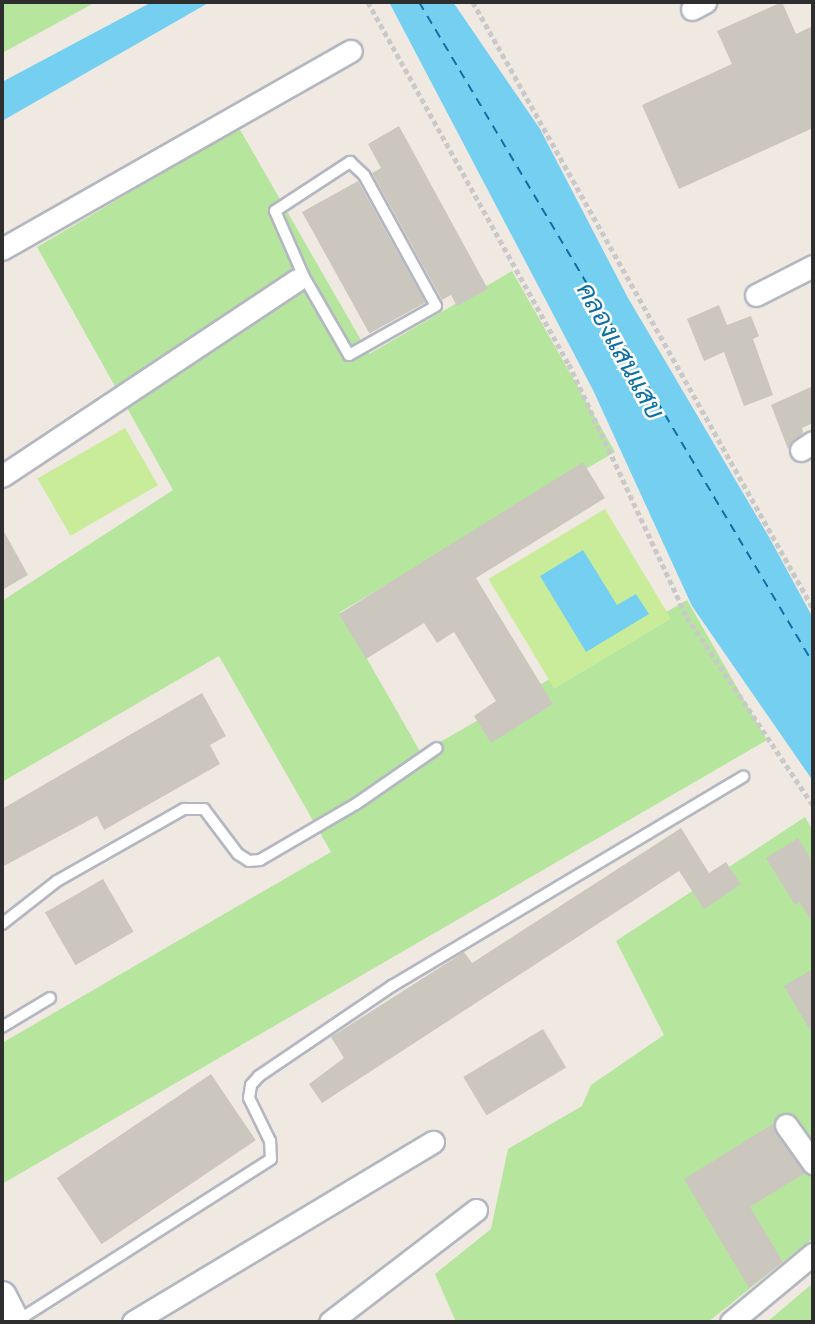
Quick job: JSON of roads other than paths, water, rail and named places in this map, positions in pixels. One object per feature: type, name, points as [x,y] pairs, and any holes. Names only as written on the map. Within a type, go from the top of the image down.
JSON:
[{"type":"main road","points":[[2,1296],[15,1322]]},
{"type":"street","points":[[2,249],[351,51]]},
{"type":"street","points":[[756,295],[813,266]]},
{"type":"street","points":[[2,476],[300,279]]},
{"type":"street","points":[[786,1125],[813,1163]]},
{"type":"street","points":[[134,1322],[433,1142]]},
{"type":"street","points":[[330,1322],[475,1210]]},
{"type":"street","points":[[731,1322],[813,1254]]},
{"type":"lane","points":[[350,162],[364,175],[436,306],[349,355],[300,279],[275,217],[275,206],[350,162]]},
{"type":"lane","points":[[2,923],[57,881],[184,809],[204,808],[238,854],[249,861],[260,860],[356,804],[437,748]]},
{"type":"lane","points":[[15,1322],[271,1158],[270,1141],[249,1098],[251,1085],[260,1076],[392,986],[743,777]]},
{"type":"lane","points":[[2,1027],[50,998]]},
{"type":"water","points":[[152,2],[210,2],[2,121],[2,82]]},
{"type":"water","name":"คลองแสนแสบ","points":[[389,2],[453,2],[540,129],[628,298],[769,537],[813,618],[813,781],[692,606],[593,390]]},
{"type":"water","points":[[583,550],[617,605],[636,594],[649,614],[586,652],[540,576]]}]
